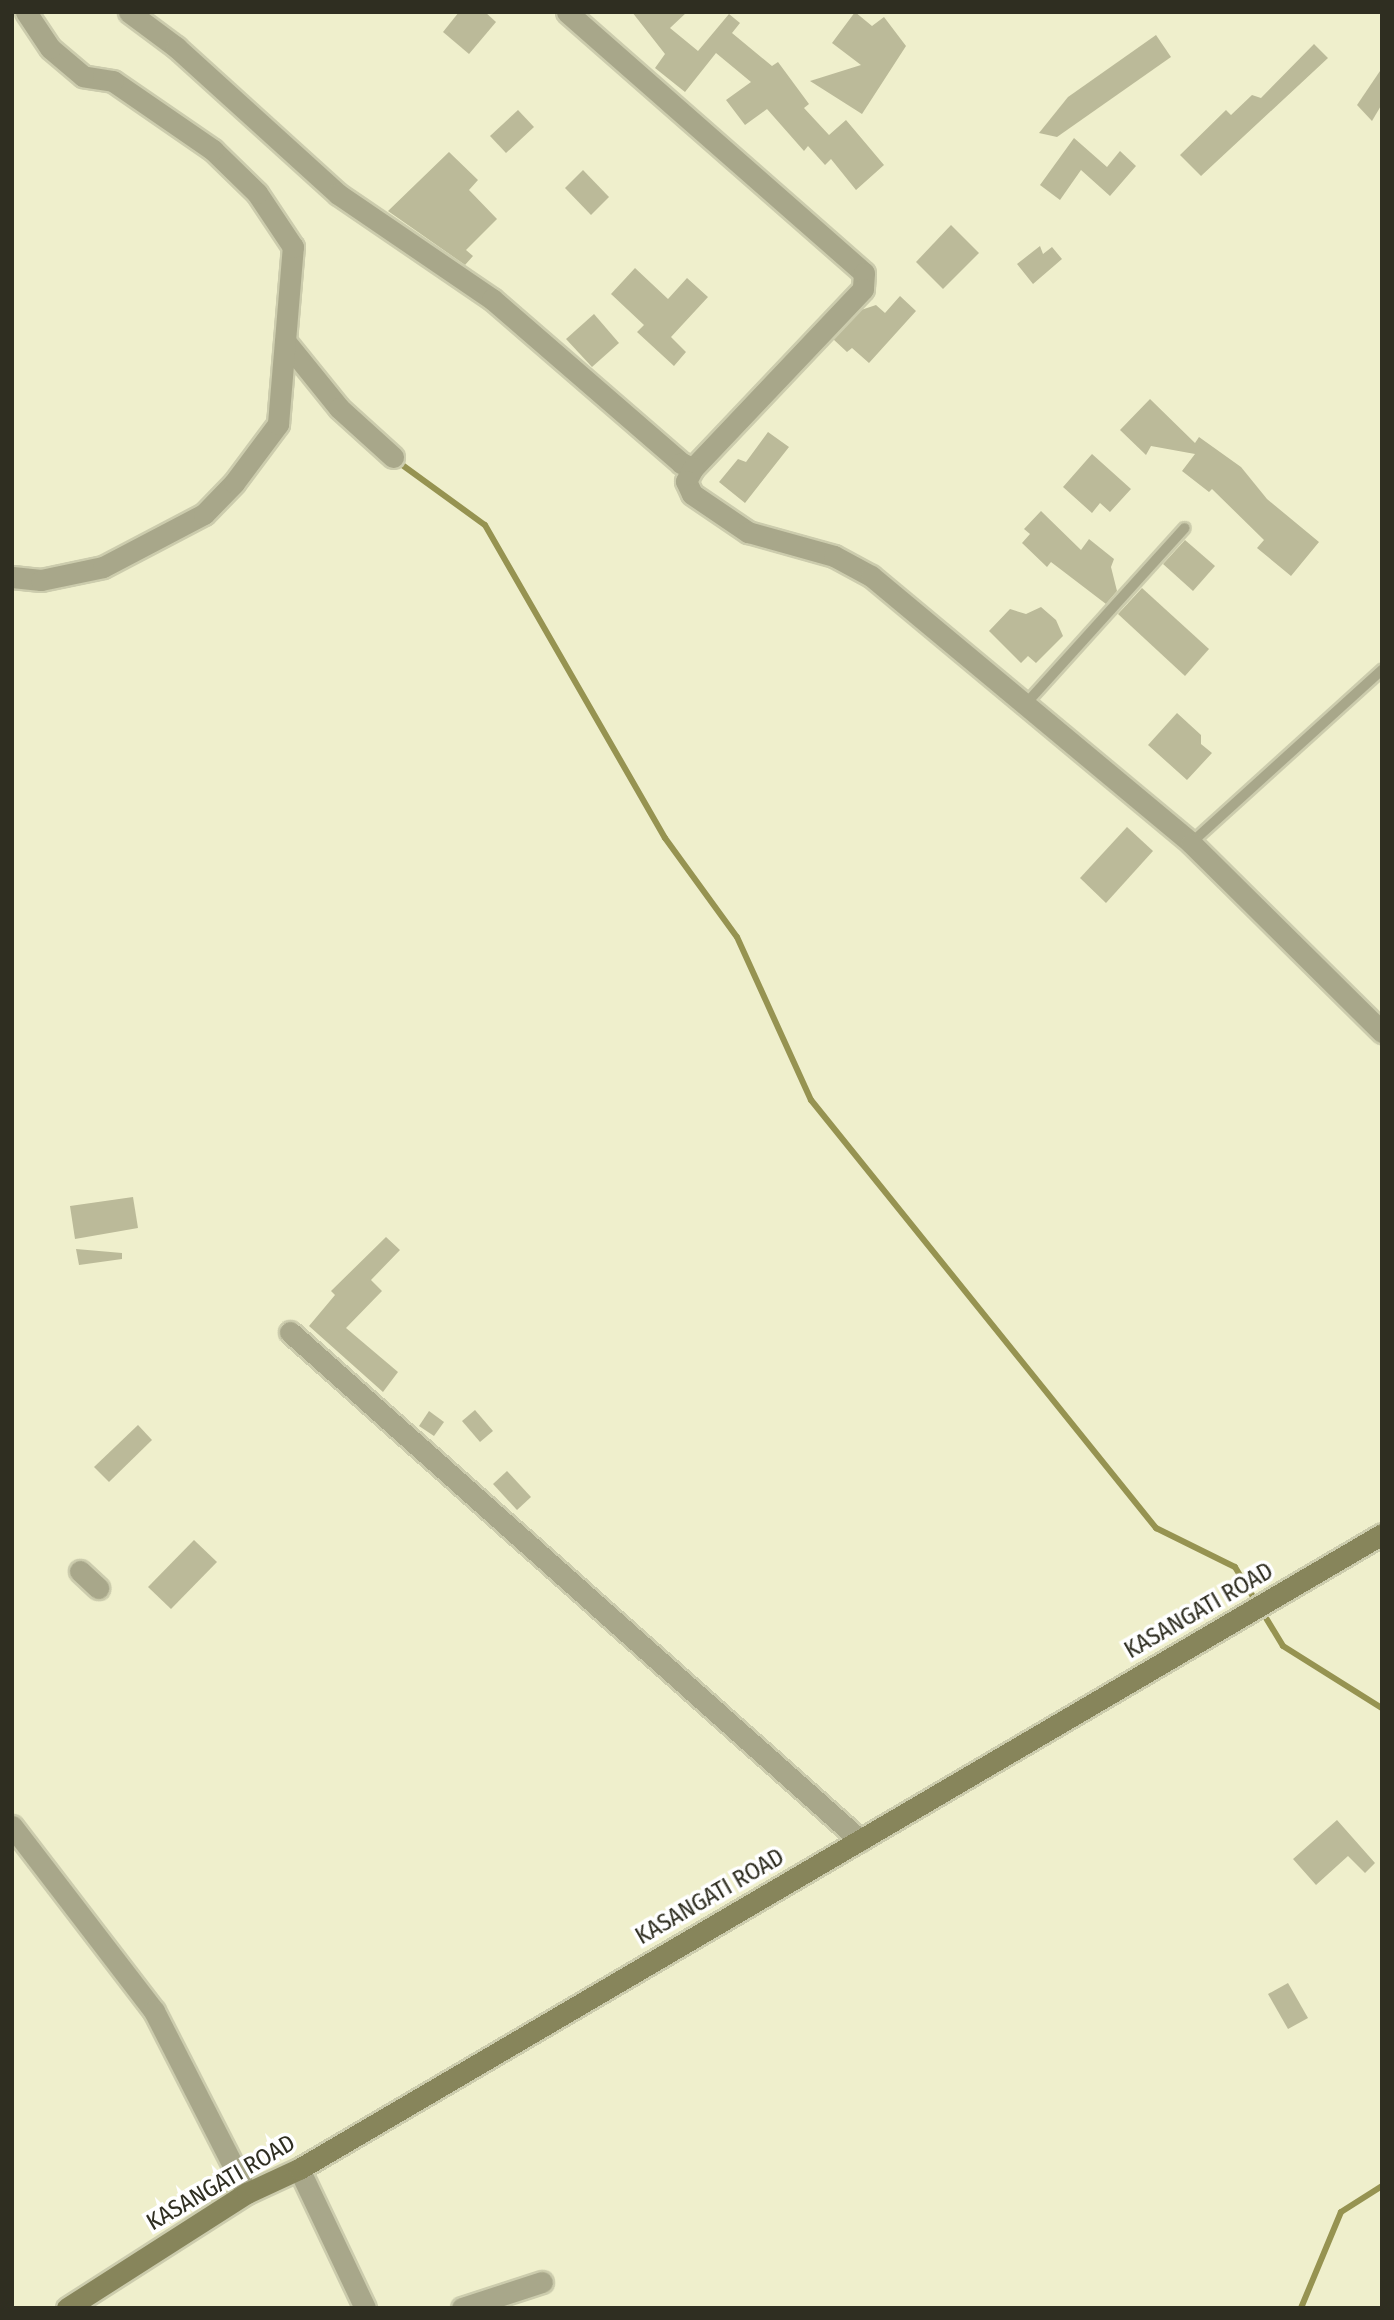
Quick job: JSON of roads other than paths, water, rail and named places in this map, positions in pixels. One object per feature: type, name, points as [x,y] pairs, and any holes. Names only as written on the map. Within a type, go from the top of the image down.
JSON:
[{"type":"street","points":[[12,577],[41,580],[103,567],[204,514],[234,483],[278,425],[293,247],[257,193],[168,116],[113,80],[83,76],[50,48],[26,12]]},
{"type":"street","points":[[129,12],[176,47],[338,194],[492,299],[681,463],[693,468]]},
{"type":"street","points":[[567,12],[864,273],[863,289],[693,468],[686,481],[692,494],[748,532],[834,556],[861,570],[1023,707],[1191,843],[1382,1032]]},
{"type":"street","points":[[285,341],[340,408],[393,457]]},
{"type":"street","points":[[290,1332],[860,1840]]},
{"type":"street","name":"KASANGATI ROAD","points":[[67,2308],[247,2193],[299,2169],[1382,1534]]},
{"type":"street","points":[[80,1571],[98,1588]]},
{"type":"street","points":[[12,1826],[154,2011],[247,2193]]},
{"type":"street","points":[[299,2169],[365,2308]]},
{"type":"street","points":[[462,2308],[542,2282]]},
{"type":"lane","points":[[1023,707],[1185,528]]},
{"type":"lane","points":[[1191,843],[1382,670]]},
{"type":"waterway","points":[[394,459],[485,525],[665,838],[737,937],[811,1100],[1156,1528],[1235,1567],[1283,1646],[1382,1708]]},
{"type":"waterway","points":[[1301,2308],[1341,2212],[1382,2186]]}]
